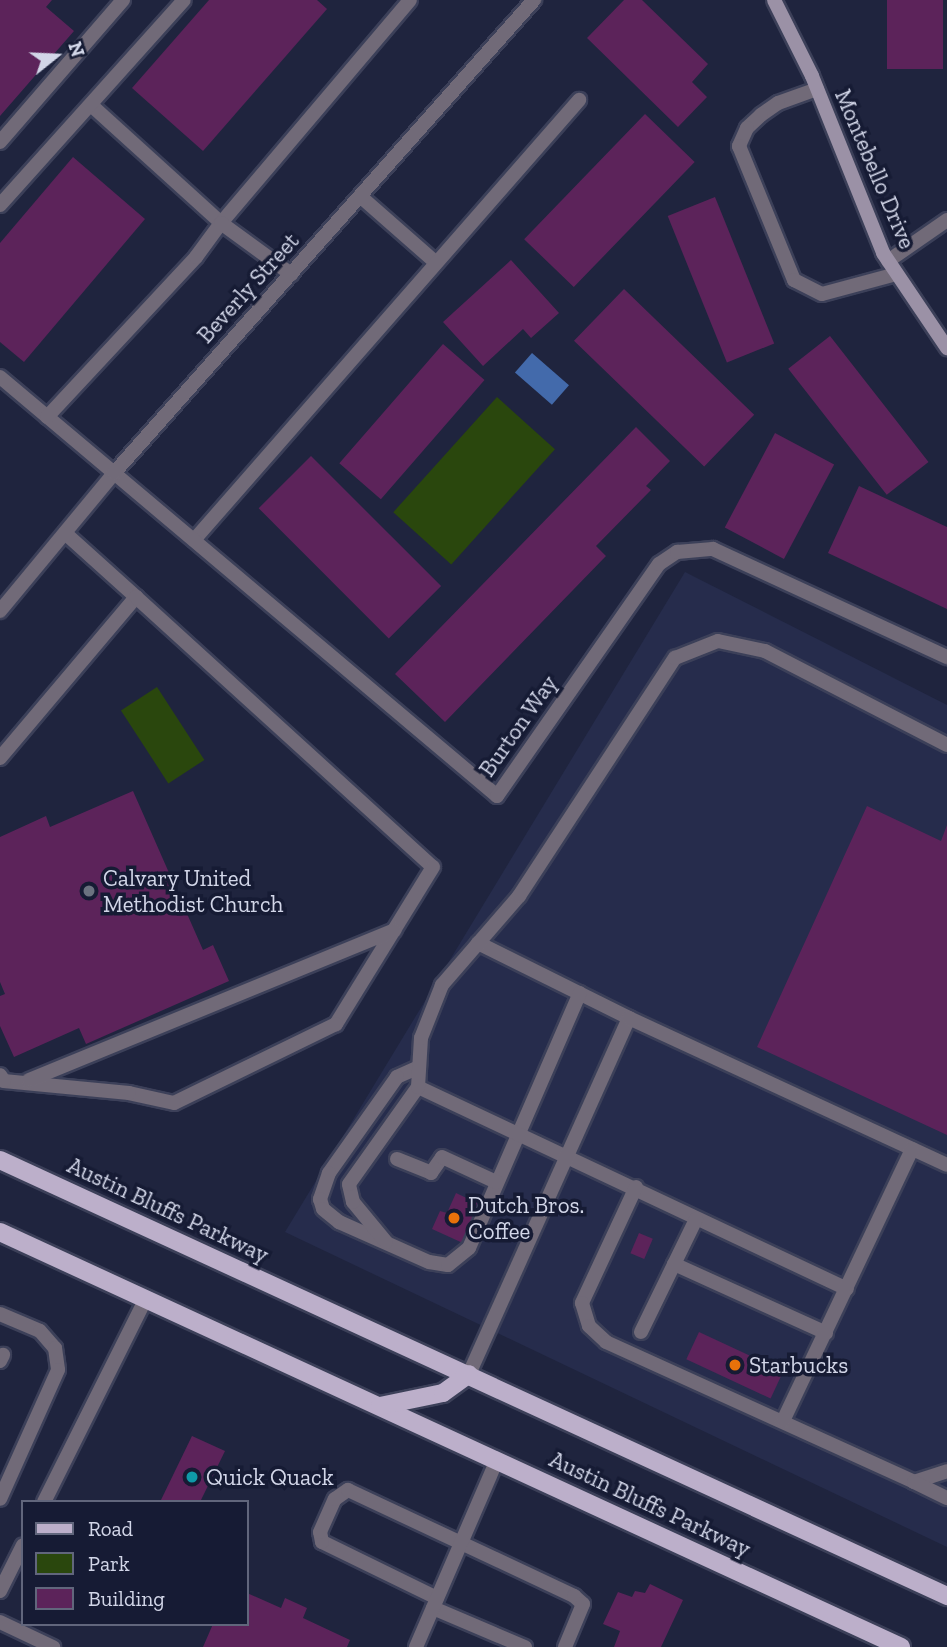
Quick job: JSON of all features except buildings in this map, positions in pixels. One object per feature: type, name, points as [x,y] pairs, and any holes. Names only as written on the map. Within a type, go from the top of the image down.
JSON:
[{"type":"main road","name":"Austin Bluffs Parkway","points":[[0,1160],[947,1596]]},
{"type":"main road","name":"Austin Bluffs Parkway","points":[[0,1232],[901,1647]]},
{"type":"main road","points":[[380,1406],[443,1393],[469,1374]]},
{"type":"street","points":[[0,142],[123,0]]},
{"type":"street","points":[[0,205],[184,0]]},
{"type":"street","points":[[47,417],[196,257],[221,223],[410,0]]},
{"type":"street","name":"Beverly Street","points":[[0,611],[114,473],[534,0]]},
{"type":"street","name":"Montebello Drive","points":[[774,0],[817,89],[888,261],[947,348]]},
{"type":"street","points":[[817,89],[778,103],[761,115],[747,128],[739,146],[794,280],[822,294],[896,274]]},
{"type":"street","points":[[194,540],[579,100]]},
{"type":"street","points":[[91,105],[221,223],[290,274]]},
{"type":"street","points":[[360,196],[435,262]]},
{"type":"street","points":[[888,261],[947,220]]},
{"type":"street","name":"Burton Way","points":[[0,377],[497,796],[659,564],[677,551],[713,549],[947,657]]},
{"type":"street","points":[[0,1075],[4,1080],[174,1103],[336,1024],[433,867],[65,533]]},
{"type":"street","points":[[0,757],[136,597]]},
{"type":"street","points":[[387,1242],[353,1202],[349,1184],[418,1087],[417,1068],[421,1038],[442,985],[519,896],[675,657],[718,641],[765,651],[947,745]]},
{"type":"street","points":[[24,1082],[394,930]]},
{"type":"street","points":[[478,943],[629,1018],[947,1165]]},
{"type":"street","points":[[417,1068],[397,1077],[329,1174],[320,1199],[323,1209],[340,1222],[429,1262],[448,1265],[469,1248],[580,993]]},
{"type":"street","points":[[469,1374],[569,1158],[629,1018]]},
{"type":"street","points":[[418,1087],[636,1187],[696,1219],[847,1289]]},
{"type":"street","points":[[783,1421],[912,1149]]},
{"type":"street","points":[[397,1159],[431,1173],[442,1157],[496,1182]]},
{"type":"street","points":[[636,1187],[582,1303],[589,1325],[606,1342],[783,1421],[947,1499]]},
{"type":"street","points":[[641,1332],[696,1219]]},
{"type":"street","points":[[674,1264],[826,1333]]},
{"type":"street","points":[[45,1500],[146,1298]]},
{"type":"street","points":[[0,1314],[40,1331],[55,1348],[58,1370],[0,1499]]},
{"type":"street","points":[[416,1647],[497,1460]]},
{"type":"street","points":[[914,1482],[947,1471]]},
{"type":"street","points":[[526,1647],[435,1603],[322,1542],[320,1532],[335,1499],[348,1490],[461,1542],[583,1604],[565,1647]]},
{"type":"street","points":[[0,1591],[21,1549]]},
{"type":"street","points":[[0,1622],[53,1647]]},
{"type":"shaded area","points":[[685,572],[947,705],[947,1547],[285,1232]]},
{"type":"green space","points":[[497,397],[555,449],[451,564],[393,512]]},
{"type":"green space","points":[[157,687],[204,760],[168,783],[121,710]]},
{"type":"water","points":[[532,353],[569,385],[552,405],[515,373]]},
{"type":"place","name":"Calvary United Methodist Church","points":[[89,891]]},
{"type":"place","name":"Dutch Bros. Coffee","points":[[454,1218]]},
{"type":"place","name":"Starbucks","points":[[735,1365]]},
{"type":"place","name":"Quick Quack","points":[[192,1477]]}]
